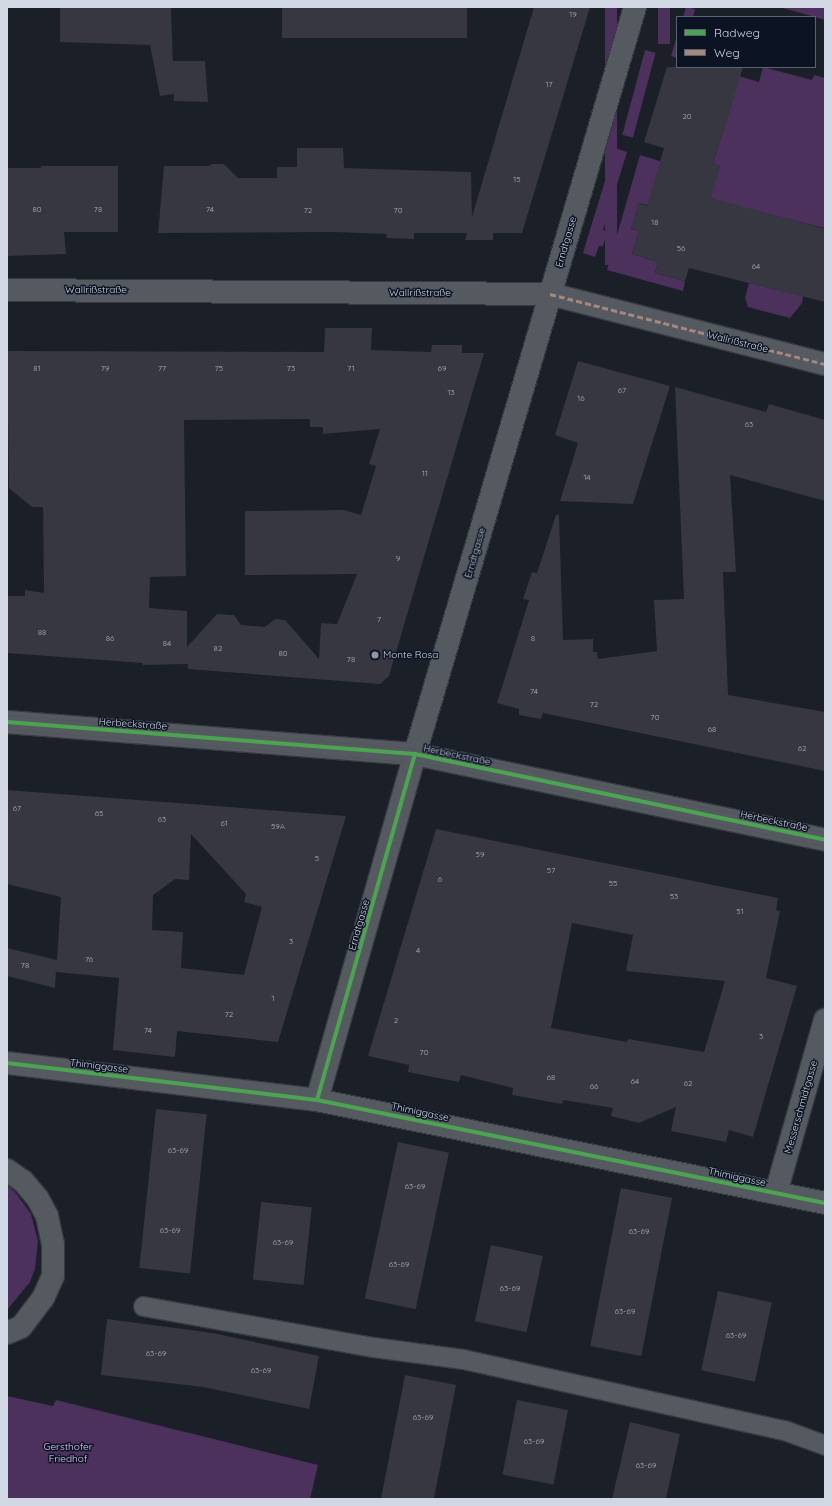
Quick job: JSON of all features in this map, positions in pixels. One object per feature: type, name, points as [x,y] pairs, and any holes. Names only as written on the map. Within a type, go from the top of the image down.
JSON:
[{"type":"street","name":"Erndtgasse","points":[[317,1100],[415,754],[635,7]]},
{"type":"street","name":"Wallrißstraße","points":[[7,290],[550,294],[825,364]]},
{"type":"street","name":"Herbeckstraße","points":[[7,722],[415,754],[825,840]]},
{"type":"street","name":"Messerschmidtgasse","points":[[776,1193],[825,1020]]},
{"type":"street","name":"Thimiggasse","points":[[7,1063],[317,1100],[825,1203]]},
{"type":"street","points":[[7,1170],[23,1181],[38,1199],[47,1216],[53,1244],[53,1276],[43,1298],[21,1327],[7,1333]]},
{"type":"lane","points":[[144,1306],[373,1348],[463,1359],[776,1429],[825,1445]]},
{"type":"green space","points":[[605,7],[617,7],[617,265],[605,265]]},
{"type":"green space","points":[[658,7],[670,7],[670,44],[658,44]]},
{"type":"green space","points":[[686,7],[695,9],[693,16],[683,16]]},
{"type":"green space","points":[[779,7],[825,7],[825,20],[816,16]]},
{"type":"green space","points":[[676,39],[676,58],[671,56]]},
{"type":"green space","points":[[645,50],[656,53],[633,138],[622,135]]},
{"type":"green space","points":[[763,68],[812,80],[814,75],[825,78],[824,228],[772,215],[767,235],[639,203],[631,229],[639,231],[632,254],[658,262],[655,273],[685,281],[683,291],[607,270],[640,155],[716,178],[720,166],[713,164],[734,95],[735,75],[759,82]]},
{"type":"green space","points":[[615,148],[627,152],[603,230],[607,232],[603,246],[599,246],[595,257],[583,253]]},
{"type":"green space","points":[[749,283],[803,296],[802,303],[790,318],[748,307],[745,298]]},
{"type":"green space","points":[[7,1185],[15,1192],[31,1214],[38,1241],[35,1269],[30,1282],[7,1310]]},
{"type":"green space","name":"Gersthofer Friedhof","points":[[7,1396],[53,1406],[56,1400],[318,1465],[310,1499],[7,1499]]},
{"type":"building","points":[[60,7],[171,7],[173,68],[173,61],[205,61],[208,102],[174,101],[174,94],[160,96],[150,45],[60,42]]},
{"type":"building","points":[[282,7],[467,7],[467,38],[282,38]]},
{"type":"building","points":[[534,7],[590,7],[522,233],[493,233],[493,240],[465,240],[467,233],[414,233],[414,239],[386,238],[387,234],[335,232],[158,233],[164,166],[209,166],[212,164],[224,164],[238,178],[277,178],[277,167],[297,167],[297,148],[343,148],[344,168],[471,172],[472,217]]},
{"type":"building","points":[[667,67],[743,68],[713,164],[720,166],[711,198],[825,229],[825,302],[689,268],[685,281],[655,273],[658,262],[632,254],[639,231],[631,229],[639,203],[647,206],[664,148],[644,142]]},
{"type":"building","points":[[41,166],[118,166],[118,232],[64,232],[66,254],[7,256],[7,168],[41,168]]},
{"type":"building","points":[[325,328],[372,328],[371,350],[431,352],[432,345],[462,345],[462,353],[484,353],[389,676],[380,684],[188,669],[188,664],[143,665],[143,663],[7,653],[7,596],[25,596],[25,590],[44,593],[43,507],[32,507],[9,488],[7,351],[324,352]],"holes":[[[310,419],[310,427],[323,427],[323,434],[380,429],[369,464],[376,466],[361,515],[344,510],[245,511],[245,575],[357,574],[337,624],[321,623],[319,659],[285,620],[275,619],[265,627],[241,625],[234,615],[217,614],[187,647],[187,611],[149,608],[150,577],[186,576],[184,420]]]},
{"type":"building","points":[[578,361],[670,386],[633,504],[560,501],[578,443],[555,435]]},
{"type":"building","points":[[675,387],[766,412],[769,404],[825,420],[825,501],[730,475],[736,572],[723,572],[728,695],[825,712],[825,771],[543,713],[541,719],[519,715],[519,709],[497,703],[529,600],[523,599],[532,572],[537,573],[556,515],[559,515],[563,640],[593,639],[593,652],[597,652],[598,659],[657,651],[654,600],[684,599]]},
{"type":"building","points":[[7,790],[346,816],[278,1042],[177,1031],[175,1057],[113,1050],[119,978],[56,972],[55,988],[7,976],[7,948],[57,960],[61,897],[7,884]],"holes":[[[191,834],[246,894],[244,902],[262,907],[244,975],[181,968],[183,932],[152,930],[153,895],[175,879],[189,880]]]},
{"type":"building","points":[[436,829],[778,898],[776,910],[780,911],[766,978],[797,986],[753,1137],[729,1130],[726,1142],[671,1131],[676,1107],[639,1123],[611,1116],[613,1108],[563,1100],[562,1104],[512,1095],[513,1088],[461,1075],[459,1082],[408,1072],[409,1065],[368,1056]],"holes":[[[572,923],[633,935],[626,971],[725,981],[704,1052],[628,1039],[627,1042],[551,1028]]]},
{"type":"building","points":[[156,1109],[207,1114],[190,1273],[139,1268]]},
{"type":"building","points":[[398,1142],[449,1153],[416,1309],[365,1299]]},
{"type":"building","points":[[621,1188],[672,1198],[641,1356],[590,1346]]},
{"type":"building","points":[[261,1202],[312,1207],[304,1285],[253,1280]]},
{"type":"building","points":[[491,1245],[543,1256],[527,1332],[475,1321]]},
{"type":"building","points":[[718,1291],[772,1302],[755,1382],[701,1370]]},
{"type":"building","points":[[107,1319],[213,1333],[319,1356],[309,1409],[203,1387],[101,1375]]},
{"type":"building","points":[[405,1375],[456,1385],[434,1499],[381,1499]]},
{"type":"building","points":[[517,1400],[568,1410],[554,1485],[502,1475]]},
{"type":"building","points":[[630,1422],[680,1434],[666,1499],[612,1499]]},
{"type":"tram line","points":[[7,715],[411,748],[478,759],[825,833]]},
{"type":"tram line","points":[[7,729],[423,763],[825,846]]},
{"type":"marked path","points":[[550,294],[825,364]]},
{"type":"cycle path","points":[[7,722],[415,754],[825,840]]},
{"type":"cycle path","points":[[317,1100],[415,754]]},
{"type":"cycle path","points":[[7,1063],[317,1100],[825,1203]]},
{"type":"place","name":"Monte Rosa","points":[[375,655]]}]
